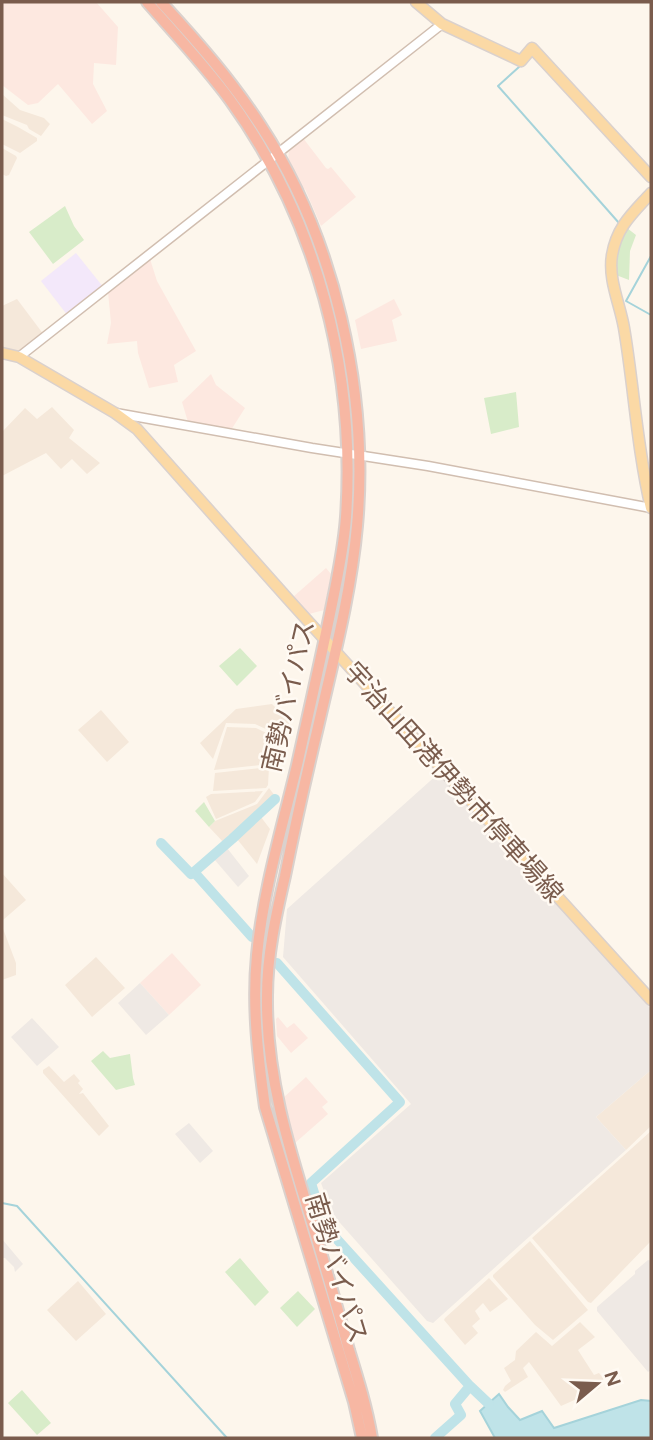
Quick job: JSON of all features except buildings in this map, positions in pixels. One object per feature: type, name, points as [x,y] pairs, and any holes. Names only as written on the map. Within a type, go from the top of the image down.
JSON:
[{"type":"highway","name":"南勢バイパス","points":[[147,2],[206,69],[273,156],[307,242],[329,316],[342,386],[347,453],[346,519],[341,558],[264,908],[257,954],[255,1021],[265,1107],[354,1402],[362,1438]]},
{"type":"highway","name":"南勢バイパス","points":[[161,2],[234,86],[307,214],[325,261],[350,359],[360,455],[357,526],[336,651],[276,916],[268,974],[268,1023],[272,1076],[287,1143],[367,1411],[372,1438]]},
{"type":"main road","points":[[416,2],[442,24],[521,61],[532,48],[651,177]]},
{"type":"main road","points":[[651,193],[620,229],[612,251],[611,266],[624,327],[651,508]]},
{"type":"main road","name":"宇治山田港伊勢市停車場線","points":[[2,353],[19,357],[115,413],[147,439],[651,1000]]},
{"type":"street","points":[[19,357],[442,24]]},
{"type":"street","points":[[115,413],[651,508]]},
{"type":"shaded area","points":[[2,2],[96,2],[118,27],[116,65],[94,63],[93,84],[107,111],[92,124],[58,84],[38,103],[28,105],[2,85]]},
{"type":"shaded area","points":[[2,94],[20,110],[44,118],[50,124],[41,136],[27,125],[2,115]]},
{"type":"shaded area","points":[[2,119],[37,138],[37,141],[20,153],[2,144]]},
{"type":"shaded area","points":[[303,138],[326,168],[331,167],[356,197],[321,226],[305,189],[303,190],[288,162],[289,149]]},
{"type":"shaded area","points":[[2,148],[17,158],[6,176],[2,174]]},
{"type":"shaded area","points":[[76,253],[104,288],[68,316],[41,281]]},
{"type":"shaded area","points":[[150,259],[157,281],[196,351],[174,365],[178,382],[149,388],[137,341],[107,344],[111,323],[108,292]]},
{"type":"shaded area","points":[[17,299],[44,335],[21,353],[2,349],[2,306]]},
{"type":"shaded area","points":[[394,299],[402,315],[392,320],[397,341],[361,349],[355,320]]},
{"type":"shaded area","points":[[211,374],[216,385],[245,408],[231,430],[188,422],[182,402]]},
{"type":"shaded area","points":[[52,407],[74,430],[69,438],[100,463],[87,474],[72,459],[61,469],[46,453],[2,476],[2,432],[25,408],[37,419]]},
{"type":"shaded area","points":[[326,568],[331,574],[324,610],[309,614],[293,597]]},
{"type":"shaded area","points":[[272,704],[290,722],[283,737],[255,724],[226,723],[213,759],[200,743],[236,709]]},
{"type":"shaded area","points":[[101,710],[129,742],[107,762],[78,730]]},
{"type":"shaded area","points":[[227,727],[256,728],[281,740],[269,764],[214,770]]},
{"type":"shaded area","points":[[269,767],[266,788],[213,791],[215,773]]},
{"type":"shaded area","points":[[439,773],[651,1009],[651,1070],[596,1117],[626,1150],[433,1323],[427,1321],[333,1215],[321,1183],[411,1104],[283,957],[287,909]]},
{"type":"shaded area","points":[[269,788],[275,796],[225,844],[209,827],[215,821],[257,804]]},
{"type":"shaded area","points":[[263,791],[255,802],[216,819],[206,797],[211,794]]},
{"type":"shaded area","points":[[261,817],[270,829],[257,864],[237,839]]},
{"type":"shaded area","points":[[227,848],[249,876],[238,887],[214,859]]},
{"type":"shaded area","points":[[2,873],[26,900],[3,920],[2,919]]},
{"type":"shaded area","points":[[2,926],[16,963],[16,975],[2,980]]},
{"type":"shaded area","points":[[172,953],[201,985],[169,1015],[140,983]]},
{"type":"shaded area","points":[[96,957],[125,988],[92,1017],[65,985]]},
{"type":"shaded area","points":[[140,983],[169,1015],[146,1035],[118,1003]]},
{"type":"shaded area","points":[[278,1017],[287,1028],[294,1023],[308,1038],[291,1053],[277,1036]]},
{"type":"shaded area","points":[[32,1018],[59,1047],[37,1066],[11,1037]]},
{"type":"shaded area","points":[[49,1066],[64,1082],[74,1074],[80,1081],[78,1083],[83,1089],[79,1094],[83,1093],[109,1126],[99,1136],[43,1073]]},
{"type":"shaded area","points":[[651,1070],[651,1126],[626,1150],[596,1117]]},
{"type":"shaded area","points":[[306,1077],[328,1102],[322,1107],[328,1114],[295,1143],[283,1098]]},
{"type":"shaded area","points":[[189,1123],[213,1151],[200,1163],[175,1134]]},
{"type":"shaded area","points":[[651,1131],[651,1241],[591,1303],[588,1302],[532,1238]]},
{"type":"shaded area","points":[[2,1239],[23,1264],[15,1272],[14,1267],[2,1258]]},
{"type":"shaded area","points":[[530,1241],[588,1310],[553,1340],[535,1325],[493,1277]]},
{"type":"shaded area","points":[[648,1260],[651,1261],[651,1370],[648,1372],[597,1311],[597,1307]]},
{"type":"shaded area","points":[[489,1278],[508,1299],[490,1312],[483,1303],[475,1311],[480,1319],[472,1326],[478,1333],[465,1345],[444,1320]]},
{"type":"shaded area","points":[[78,1281],[106,1314],[76,1341],[47,1310]]},
{"type":"shaded area","points":[[580,1322],[595,1337],[578,1350],[594,1375],[599,1373],[605,1381],[599,1389],[561,1406],[529,1362],[523,1368],[528,1377],[505,1392],[503,1390],[511,1381],[504,1368],[515,1360],[516,1351],[536,1332],[552,1346]]},
{"type":"green space","points":[[65,206],[84,240],[53,264],[29,232]]},
{"type":"green space","points":[[627,228],[636,235],[630,251],[629,280],[616,275],[616,252]]},
{"type":"green space","points":[[516,392],[519,427],[491,434],[484,398]]},
{"type":"green space","points":[[240,648],[257,666],[237,686],[219,666]]},
{"type":"green space","points":[[204,802],[215,821],[209,827],[195,811]]},
{"type":"green space","points":[[103,1051],[110,1058],[130,1054],[135,1085],[116,1090],[91,1061]]},
{"type":"green space","points":[[240,1258],[269,1292],[255,1306],[225,1272]]},
{"type":"green space","points":[[298,1291],[315,1309],[297,1327],[280,1308]]},
{"type":"green space","points":[[22,1390],[51,1423],[37,1435],[8,1403]]},
{"type":"water","points":[[499,1394],[520,1420],[542,1411],[554,1428],[641,1400],[651,1401],[651,1438],[495,1438],[480,1411]]},
{"type":"waterway","points":[[519,67],[498,86],[619,223]]},
{"type":"waterway","points":[[651,256],[626,301],[651,315]]},
{"type":"waterway","points":[[194,872],[275,799]]},
{"type":"waterway","points":[[161,843],[191,874],[194,872],[252,937]]},
{"type":"waterway","points":[[277,963],[400,1102],[311,1183],[324,1225],[470,1386]]},
{"type":"waterway","points":[[2,1203],[17,1206],[227,1438]]},
{"type":"waterway","points":[[435,1438],[461,1415],[455,1404],[470,1386],[489,1404]]}]
